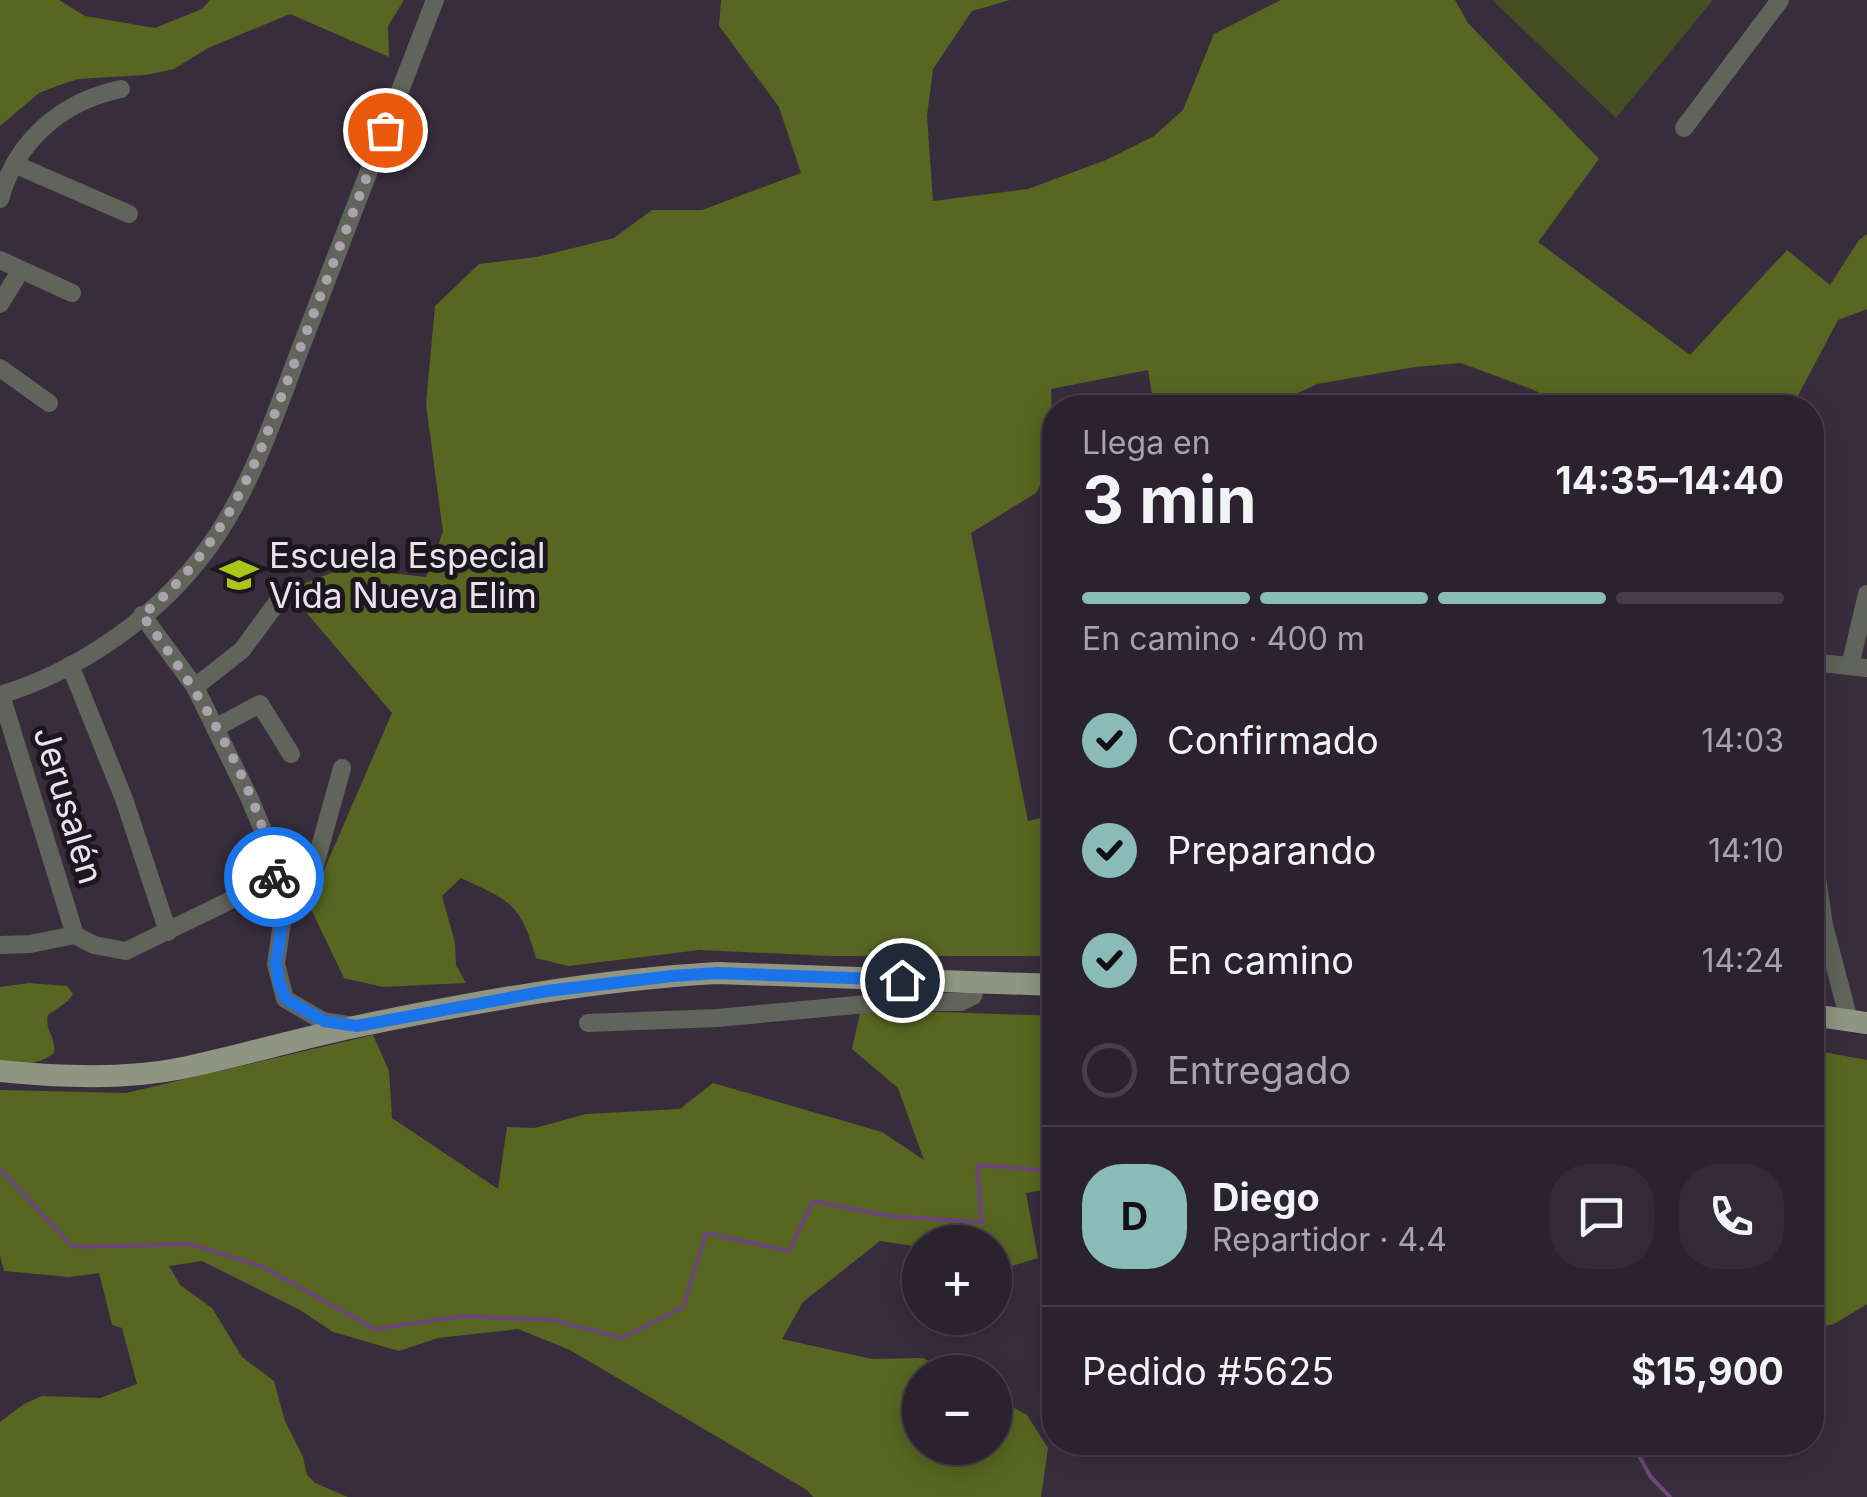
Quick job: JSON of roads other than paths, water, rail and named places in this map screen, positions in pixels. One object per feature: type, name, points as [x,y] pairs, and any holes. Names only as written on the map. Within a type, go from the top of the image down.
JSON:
[{"type":"main road","points":[[0,1071],[65,1076],[157,1072],[357,1026],[588,985],[717,973],[1042,985]]},
{"type":"main road","points":[[1824,1017],[1858,1022]]},
{"type":"street","points":[[0,695],[70,665],[142,615],[200,560],[226,520],[250,473],[435,0]]},
{"type":"street","points":[[1684,128],[1780,0]]},
{"type":"street","points":[[0,200],[14,164],[54,118],[81,102],[121,90]]},
{"type":"street","points":[[14,164],[129,214]]},
{"type":"street","points":[[0,260],[72,294]]},
{"type":"street","points":[[0,304],[21,270]]},
{"type":"street","points":[[0,368],[49,402]]},
{"type":"street","points":[[1824,663],[1858,667],[1867,594]]},
{"type":"street","points":[[195,687],[242,650],[281,597]]},
{"type":"street","points":[[142,615],[195,687],[270,847],[274,879],[284,909],[276,964],[286,999],[324,1021],[357,1026]]},
{"type":"street","points":[[70,665],[124,799],[168,932]]},
{"type":"street","name":"Jerusalén","points":[[0,695],[75,936]]},
{"type":"street","points":[[215,728],[260,704],[291,754]]},
{"type":"street","points":[[284,909],[304,901],[342,768]]},
{"type":"street","points":[[0,945],[75,936],[126,952],[274,879]]},
{"type":"street","points":[[1824,925],[1858,1022]]},
{"type":"street","points":[[588,1023],[717,1018],[888,1002],[961,1002],[973,996],[976,982]]},
{"type":"waterway","points":[[0,1169],[73,1247],[190,1244],[263,1267],[375,1329],[463,1316],[553,1320],[622,1338],[683,1307],[706,1233],[789,1251],[813,1201],[890,1216],[982,1222],[977,1165],[1042,1170]]},
{"type":"waterway","points":[[1639,1455],[1650,1476],[1670,1497]]},
{"type":"place","name":"Escuela Especial Vida Nueva Elim","points":[[239,575]]}]
